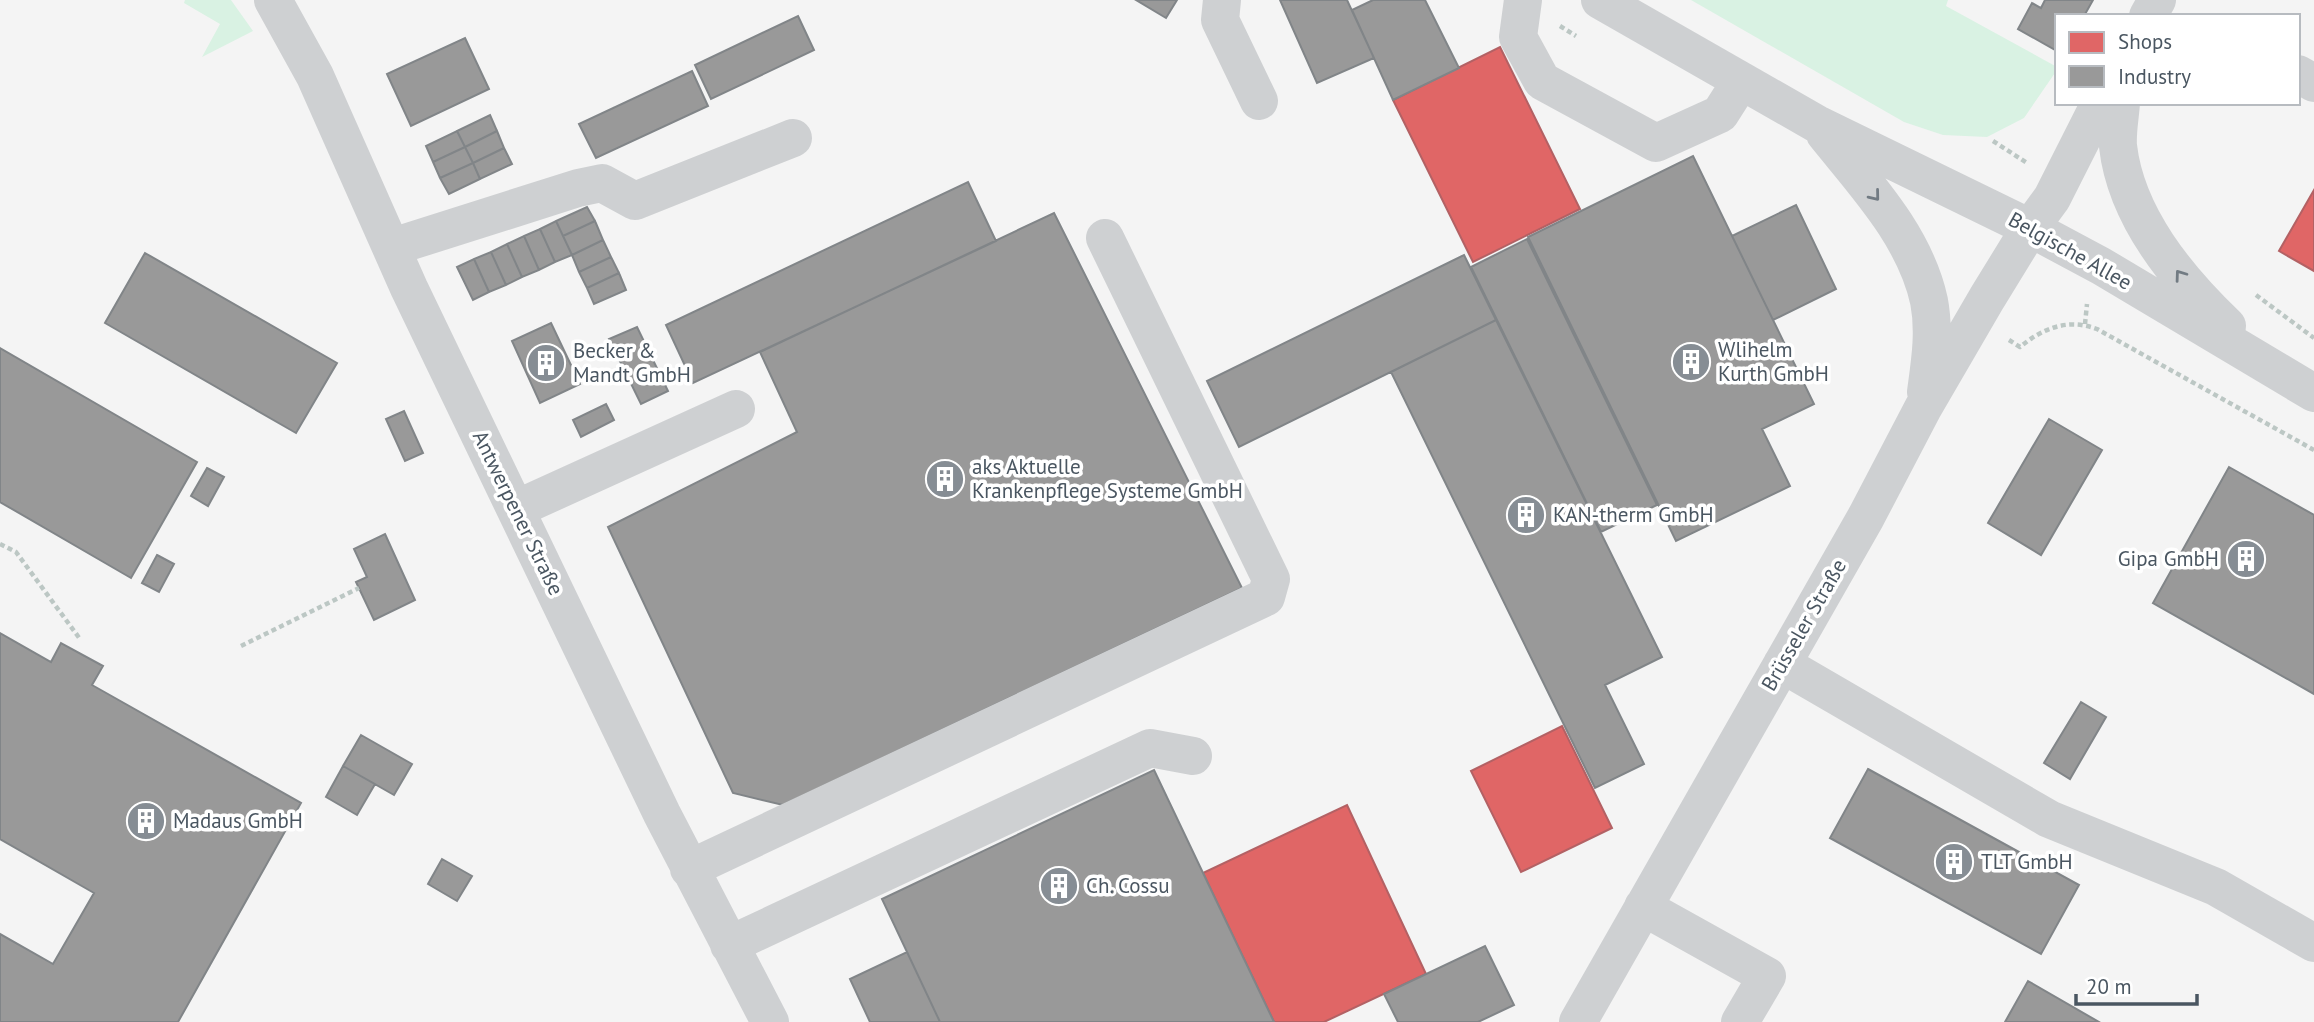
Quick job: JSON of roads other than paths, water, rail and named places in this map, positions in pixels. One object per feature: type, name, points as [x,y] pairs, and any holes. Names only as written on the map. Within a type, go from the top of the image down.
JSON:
[{"type":"street","name":"Antwerpener Straße","points":[[273,0],[315,76],[415,300],[689,869],[770,1022]]},
{"type":"street","points":[[1222,0],[1220,20],[1259,101]]},
{"type":"street","points":[[1523,0],[1518,37],[1542,81],[1656,143],[1720,114],[1741,81]]},
{"type":"street","name":"Belgische Allee","points":[[1600,0],[1817,124],[2030,228],[2101,266],[2314,393]]},
{"type":"street","name":"Brüsseler Straße","points":[[1578,1022],[1866,517],[1923,408],[2030,228],[2052,198],[2099,105]]},
{"type":"street","points":[[2121,105],[2118,144],[2124,175],[2150,233],[2196,296],[2281,375]]},
{"type":"street","name":"Belgische Allee","points":[[1817,124],[1887,210],[1919,271],[1929,302],[1933,347],[1923,408]]},
{"type":"street","points":[[392,247],[578,188],[602,183],[635,201],[793,138]]},
{"type":"street","points":[[689,869],[1266,597],[1271,579],[1105,238]]},
{"type":"street","points":[[516,509],[736,409]]},
{"type":"street","points":[[1782,664],[2049,819],[2216,887],[2314,943]]},
{"type":"street","points":[[729,945],[1150,748],[1193,756]]},
{"type":"street","points":[[1643,907],[1767,976],[1740,1022]]},
{"type":"place","name":"Wlihelm Kurth GmbH","points":[[1691,362]]},
{"type":"place","name":"Becker & Mandt GmbH","points":[[546,363]]},
{"type":"place","name":"aks Aktuelle Krankenpflege Systeme GmbH","points":[[945,479]]},
{"type":"place","name":"KAN-therm GmbH","points":[[1526,515]]},
{"type":"place","name":"Gipa GmbH","points":[[2246,559]]},
{"type":"place","name":"Madaus GmbH","points":[[146,821]]},
{"type":"place","name":"TLT GmbH","points":[[1954,862]]},
{"type":"place","name":"Ch. Cossu","points":[[1059,886]]}]
